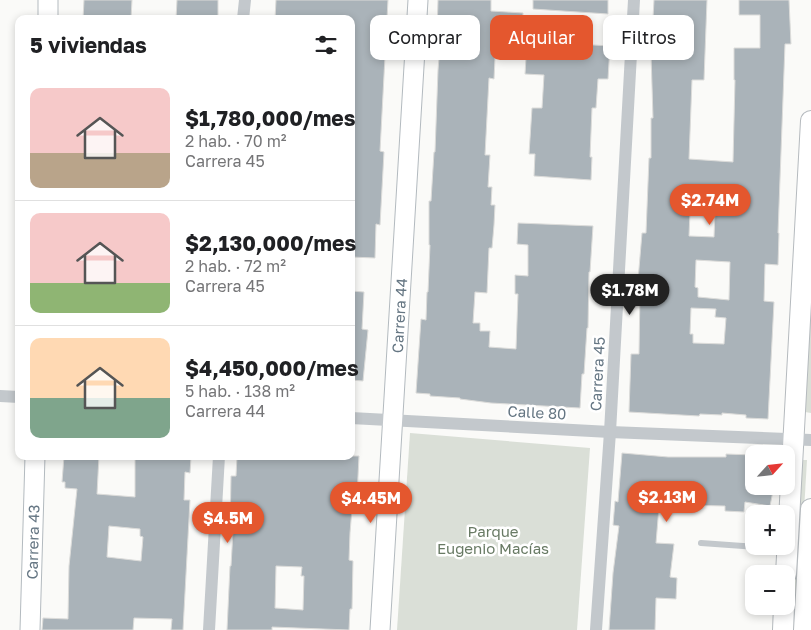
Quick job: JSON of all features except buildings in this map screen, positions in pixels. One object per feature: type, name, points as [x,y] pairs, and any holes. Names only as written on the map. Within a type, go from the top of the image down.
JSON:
[{"type":"main road","points":[[793,505],[802,440],[811,121]]},
{"type":"main road","points":[[804,630],[811,509]]},
{"type":"main road","points":[[783,630],[784,615]]},
{"type":"street","points":[[48,0],[48,15]]},
{"type":"street","points":[[244,0],[244,15]]},
{"type":"street","name":"Carrera 44","points":[[380,630],[418,0]]},
{"type":"street","name":"Carrera 45","points":[[596,630],[610,432],[634,0]]},
{"type":"street","points":[[0,396],[15,397]]},
{"type":"street","name":"Calle 80","points":[[355,418],[802,440]]},
{"type":"street","name":"Carrera 43","points":[[30,630],[35,460]]},
{"type":"street","points":[[210,630],[219,460]]},
{"type":"lane","points":[[701,543],[745,547]]},
{"type":"green space","points":[[811,295],[811,413],[805,412]]},
{"type":"green space","name":"Parque Eugenio Macías","points":[[410,433],[590,448],[577,630],[397,630]]},
{"type":"green space","points":[[800,460],[807,460],[797,630],[790,630],[791,615],[795,615],[795,545]]}]
